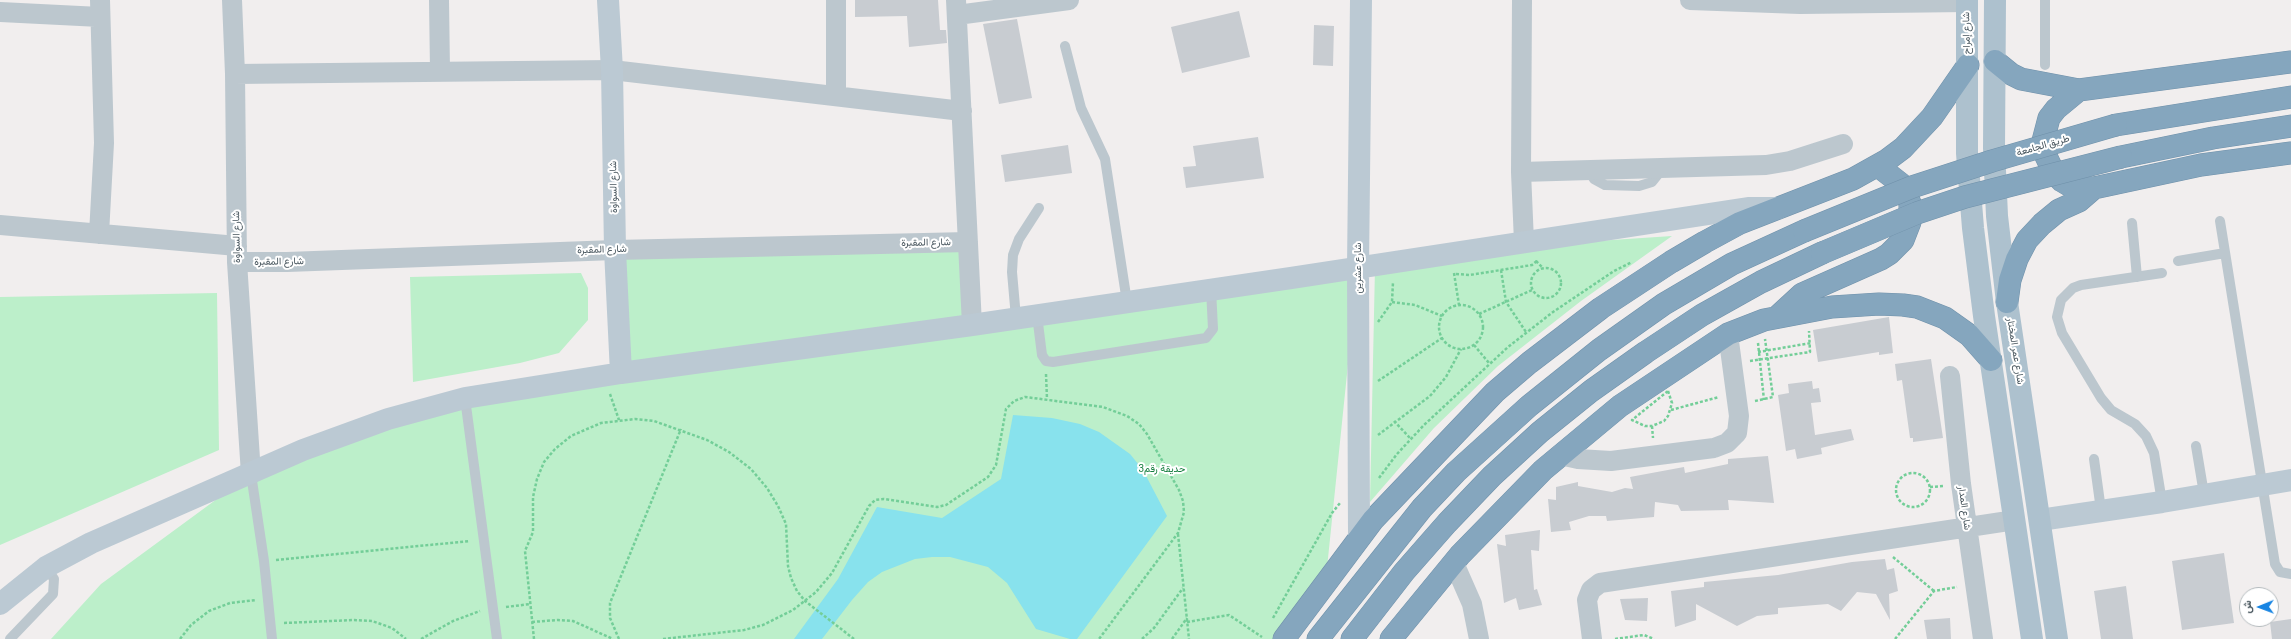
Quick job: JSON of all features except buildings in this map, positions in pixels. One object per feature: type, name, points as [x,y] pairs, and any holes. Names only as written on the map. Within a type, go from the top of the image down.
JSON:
[{"type":"highway","points":[[1995,61],[2011,74],[2021,79],[2078,90],[2291,62]]},
{"type":"highway","points":[[1273,631],[1495,392],[1564,334],[1671,262],[1740,223],[1853,179],[1878,166],[1903,148],[1927,123],[1945,101],[1968,66]]},
{"type":"highway","points":[[2078,90],[2056,109],[2049,118],[2043,141],[2044,152],[2054,173],[2062,181],[2072,187],[2094,188],[2202,165],[2291,153]]},
{"type":"highway","name":"طريق الجامعة","points":[[1318,639],[1422,508],[1456,472],[1529,406],[1599,350],[1664,304],[1732,264],[1804,230],[1919,185],[1986,163],[2116,125],[2291,97]]},
{"type":"highway","points":[[1352,639],[1404,572],[1447,523],[1492,476],[1540,432],[1591,391],[1640,356],[1702,315],[1761,282],[1869,232],[1965,196],[2121,157],[2213,138],[2291,126]]},
{"type":"highway","points":[[1777,317],[1802,294],[1881,259],[1897,248],[1903,240],[1910,222],[1910,203],[1901,184],[1878,166]]},
{"type":"highway","points":[[2007,302],[2010,280],[2017,259],[2028,240],[2042,224],[2059,210],[2079,201],[2094,188]]},
{"type":"highway","points":[[1391,639],[1454,563],[1537,475],[1620,406],[1728,334],[1777,317],[1856,305],[1903,305],[1917,307],[1945,318],[1969,335],[1991,360]]},
{"type":"main road","points":[[1995,0],[1995,61]]},
{"type":"main road","name":"شارع إمراح","points":[[1967,1],[1968,66]]},
{"type":"main road","name":"شارع عمر المختار","points":[[1995,61],[1993,104],[1995,182],[2007,302],[2057,639]]},
{"type":"main road","points":[[1968,66],[1967,153],[1969,184],[1991,360],[2032,639]]},
{"type":"street","name":"شارع السواوة","points":[[232,0],[235,74],[237,254],[251,474]]},
{"type":"street","points":[[439,0],[440,70]]},
{"type":"street","name":"شارع السواوة","points":[[608,0],[612,70],[615,250],[612,375]]},
{"type":"street","points":[[836,0],[836,96]]},
{"type":"street","points":[[972,325],[957,8],[1069,0]]},
{"type":"street","name":"شارع عشرين","points":[[1359,537],[1358,267],[1361,0]]},
{"type":"street","points":[[1522,0],[1520,172],[1524,242]]},
{"type":"street","points":[[1690,0],[1800,2],[1967,1]]},
{"type":"street","points":[[0,12],[100,8],[104,143],[99,234]]},
{"type":"street","points":[[235,74],[440,70],[612,70],[962,112]]},
{"type":"street","points":[[1520,172],[1766,165],[1790,161],[1843,144]]},
{"type":"street","points":[[0,604],[46,567],[91,543],[303,450],[388,419],[465,398],[612,375],[1027,317],[1758,206],[1778,208]]},
{"type":"street","name":"شارع المقبرة","points":[[0,225],[99,234],[287,262],[615,250],[968,242]]},
{"type":"street","points":[[1560,455],[1578,459],[1611,462],[1721,447],[1732,439],[1739,425],[1744,394],[1728,334]]},
{"type":"street","name":"شارع المدار","points":[[1950,376],[1967,526],[1983,639]]},
{"type":"street","points":[[2040,520],[2162,502],[2291,480]]},
{"type":"street","points":[[1592,639],[1587,600],[1591,590],[1600,584],[1967,526],[2015,520]]},
{"type":"street","points":[[1454,563],[1472,604],[1479,639]]},
{"type":"lane","points":[[2045,0],[2045,65]]},
{"type":"lane","points":[[1065,46],[1083,115],[1105,159],[1127,302]]},
{"type":"lane","points":[[1039,208],[1020,239],[1013,255],[1012,272],[1027,317],[1042,355],[1046,361],[1053,362],[1206,338],[1213,329],[1211,289]]},
{"type":"lane","points":[[2220,221],[2275,564],[2280,572],[2291,574]]},
{"type":"lane","points":[[2132,223],[2137,277]]},
{"type":"lane","points":[[2178,261],[2225,253]]},
{"type":"lane","points":[[2162,273],[2081,285],[2073,288],[2061,300],[2057,317],[2062,333],[2101,398],[2111,410],[2135,424],[2146,436],[2154,453],[2162,502]]},
{"type":"lane","points":[[465,398],[497,639]]},
{"type":"lane","points":[[2196,446],[2204,494]]},
{"type":"lane","points":[[2094,459],[2101,510]]},
{"type":"lane","points":[[251,474],[264,561],[272,639]]},
{"type":"lane","points":[[10,639],[52,594],[54,579],[46,567]]},
{"type":"path","points":[[1450,273],[1466,275],[1532,265],[1541,255]]},
{"type":"path","points":[[1376,481],[1410,438],[1489,362],[1526,332],[1614,270],[1635,261]]},
{"type":"path","points":[[1543,268],[1554,270],[1562,280],[1560,291],[1550,299],[1538,297],[1532,290],[1531,281],[1533,275],[1543,268]]},
{"type":"path","points":[[1501,270],[1506,302],[1526,332]]},
{"type":"path","points":[[1454,273],[1459,305]]},
{"type":"path","points":[[1373,328],[1392,302],[1392,279]]},
{"type":"path","points":[[1387,280],[1400,279]]},
{"type":"path","points":[[1479,314],[1532,290]]},
{"type":"path","points":[[1392,302],[1415,305],[1442,316]]},
{"type":"path","points":[[1452,306],[1470,306],[1479,314],[1483,327],[1478,340],[1474,345],[1461,349],[1453,347],[1442,338],[1439,323],[1442,316],[1452,306]]},
{"type":"path","points":[[1748,362],[1808,353],[1811,351],[1810,331],[1803,332]]},
{"type":"path","points":[[1671,410],[1672,403],[1668,391],[1632,420],[1638,424],[1652,426],[1664,421],[1671,410],[1744,394],[1752,401],[1764,400],[1773,397],[1765,337],[1754,345]]},
{"type":"path","points":[[1372,384],[1442,338]]},
{"type":"path","points":[[1758,341],[1764,400]]},
{"type":"path","points":[[1758,352],[1811,343]]},
{"type":"path","points":[[1474,345],[1489,362]]},
{"type":"path","points":[[1377,436],[1394,421],[1430,396],[1446,377],[1461,349]]},
{"type":"path","points":[[1748,356],[1748,368]]},
{"type":"path","points":[[1046,361],[1047,399]]},
{"type":"path","points":[[612,375],[618,420]]},
{"type":"path","points":[[664,639],[744,630],[780,617],[805,601],[832,573],[871,503],[884,499],[932,508],[946,504],[988,477],[994,470],[1004,415],[1010,405],[1024,397],[1047,399],[1115,410],[1139,424],[1147,434],[1179,490],[1184,512],[1178,533],[1099,639]]},
{"type":"path","points":[[534,639],[525,551],[533,532],[533,497],[537,479],[544,462],[555,449],[571,436],[601,423],[618,420],[654,421],[681,429],[729,452],[751,470],[768,488],[786,524],[790,578],[805,601],[854,639]]},
{"type":"path","points":[[1394,421],[1410,438]]},
{"type":"path","points":[[619,639],[610,618],[610,603],[681,429]]},
{"type":"path","points":[[1910,474],[1923,476],[1930,487],[1927,500],[1916,507],[1904,504],[1896,493],[1899,480],[1910,474]]},
{"type":"path","points":[[1187,622],[1229,615],[1262,638],[1273,631],[1336,506],[1351,497],[1360,497]]},
{"type":"path","points":[[1178,533],[1189,639]]},
{"type":"path","points":[[264,561],[484,540]]},
{"type":"path","points":[[1881,540],[1895,559],[1934,591]]},
{"type":"path","points":[[1895,639],[1934,591],[1941,588],[1975,585]]},
{"type":"path","points":[[1142,639],[1154,628],[1184,588]]},
{"type":"path","points":[[180,639],[199,617],[214,608],[230,603],[268,598]]},
{"type":"path","points":[[421,639],[464,616],[493,609],[530,604]]},
{"type":"path","points":[[1172,639],[1187,617]]},
{"type":"path","points":[[271,624],[363,620],[392,628],[406,639]]},
{"type":"path","points":[[532,622],[558,620],[573,621],[612,639]]},
{"type":"path","points":[[1615,639],[1644,635],[1654,639]]},
{"type":"green space","points":[[1672,236],[1581,301],[1498,366],[1434,428],[1370,502],[1375,267],[1582,242]]},
{"type":"green space","name":"حديقة رقم3","points":[[968,242],[972,325],[1358,267],[1327,568],[1277,639],[51,639],[101,584],[251,474],[388,419],[620,373],[615,250]]},
{"type":"green space","points":[[581,273],[588,288],[588,320],[559,353],[520,363],[413,382],[410,277]]},
{"type":"green space","points":[[217,293],[219,450],[0,545],[0,297]]},
{"type":"water","points":[[1013,415],[1052,418],[1080,424],[1099,432],[1130,454],[1143,470],[1167,516],[1077,639],[1070,639],[1036,629],[1007,583],[988,567],[950,557],[932,557],[915,559],[882,572],[868,582],[822,639],[794,639],[838,579],[877,507],[942,518],[1001,479]]}]
